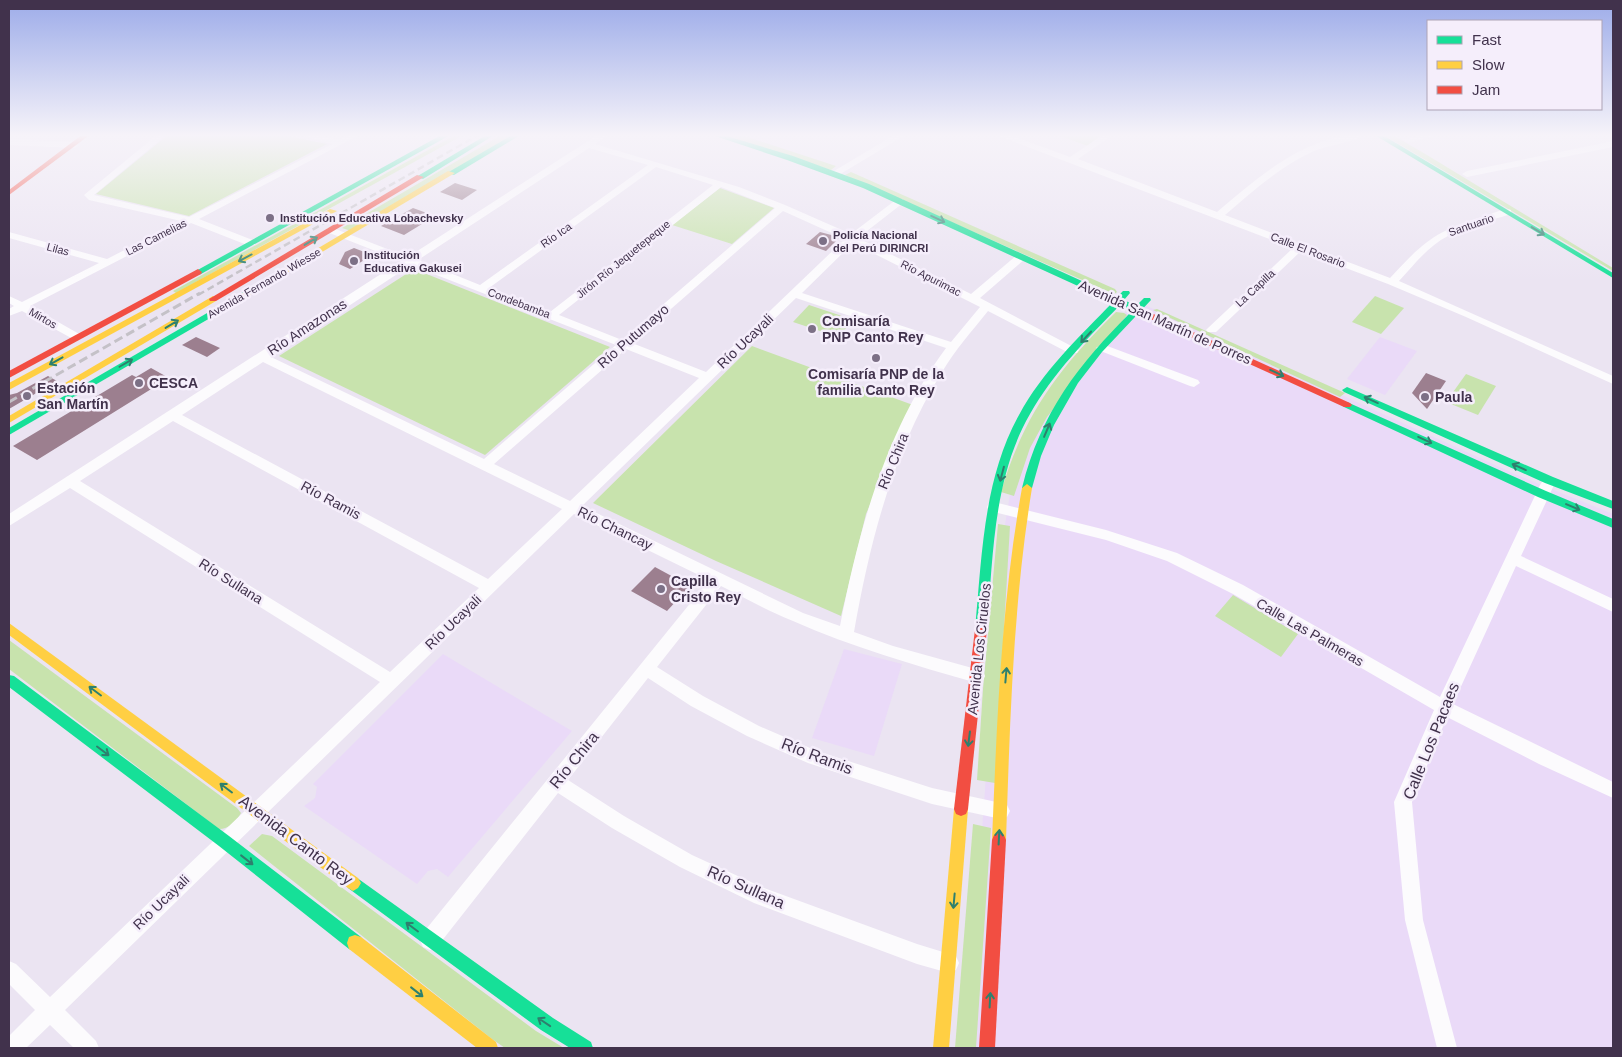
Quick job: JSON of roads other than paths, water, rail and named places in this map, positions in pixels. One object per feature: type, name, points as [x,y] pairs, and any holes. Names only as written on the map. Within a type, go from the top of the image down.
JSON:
[{"type":"main road","points":[[9,193],[22,183]]},
{"type":"main road","points":[[9,375],[359,183]]},
{"type":"main road","points":[[9,387],[382,183]]},
{"type":"main road","name":"Avenida Fernando Wiesse","points":[[9,420],[409,183]]},
{"type":"main road","name":"Avenida Fernando Wiesse","points":[[9,432],[435,183]]},
{"type":"main road","name":"Avenida San Martín de Porres","points":[[857,183],[900,201],[1474,463],[1546,487],[1613,505]]},
{"type":"main road","points":[[880,183],[1056,260]]},
{"type":"main road","points":[[1459,183],[1613,276]]},
{"type":"main road","points":[[1481,183],[1613,264]]},
{"type":"main road","name":"Avenida San Martín de Porres","points":[[1123,290],[1151,302]]},
{"type":"main road","name":"Avenida Los Ciruelos","points":[[941,1048],[962,803],[994,507],[1001,473],[1023,417],[1043,384],[1118,301],[1123,290]]},
{"type":"main road","name":"Avenida Los Ciruelos","points":[[988,1048],[1001,811],[1005,682],[1022,514],[1039,449],[1068,391],[1102,348],[1138,309],[1151,302]]},
{"type":"main road","name":"Avenida San Martín de Porres","points":[[1336,385],[1482,450],[1613,524]]},
{"type":"main road","points":[[1344,404],[1354,393]]},
{"type":"main road","points":[[1474,463],[1482,450]]},
{"type":"main road","name":"Avenida Canto Rey","points":[[9,628],[430,940],[546,1024],[585,1048]]},
{"type":"main road","points":[[9,680],[224,841],[490,1048]]},
{"type":"street","points":[[103,183],[89,195],[92,198],[199,222],[251,243]]},
{"type":"street","name":"Las Camelias","points":[[9,313],[260,183]]},
{"type":"street","name":"Río Amazonas","points":[[9,521],[529,183]]},
{"type":"street","name":"Río Ica","points":[[480,289],[628,183]]},
{"type":"street","name":"Calle El Rosario","points":[[1133,183],[1392,282],[1613,380]]},
{"type":"street","points":[[1219,216],[1258,183]]},
{"type":"street","name":"Río Apurimac","points":[[720,184],[782,207],[852,238],[1073,350]]},
{"type":"street","name":"Jirón Río Jequetepeque","points":[[551,316],[720,184]]},
{"type":"street","name":"Río Ucayali","points":[[11,1048],[852,238],[900,201]]},
{"type":"street","name":"Río Putumayo","points":[[485,465],[782,207]]},
{"type":"street","name":"Santuario","points":[[1392,282],[1429,244],[1444,234],[1508,212]]},
{"type":"street","name":"Condebamba","points":[[330,230],[708,377]]},
{"type":"street","name":"Lilas","points":[[9,235],[108,262]]},
{"type":"street","name":"La Capilla","points":[[1212,330],[1299,247]]},
{"type":"street","points":[[972,299],[1021,257]]},
{"type":"street","points":[[795,294],[953,347]]},
{"type":"street","name":"Mirtos","points":[[9,300],[77,337]]},
{"type":"street","name":"Río Chira","points":[[846,636],[864,543],[889,466],[919,401],[953,347],[986,306]]},
{"type":"street","points":[[1102,348],[1194,383]]},
{"type":"street","name":"Río Chancay","points":[[262,357],[798,617],[892,652],[977,676]]},
{"type":"street","name":"Río Ramis","points":[[172,415],[490,586]]},
{"type":"street","name":"Río Sullana","points":[[70,481],[391,682]]},
{"type":"street","name":"Calle Los Pacaes","points":[[1447,1048],[1414,920],[1403,802],[1443,708],[1546,487]]},
{"type":"street","name":"Calle Las Palmeras","points":[[994,507],[1116,537],[1173,558],[1219,580],[1443,708],[1613,790]]},
{"type":"street","points":[[1512,558],[1613,606]]},
{"type":"street","name":"Río Chira","points":[[430,940],[718,579]]},
{"type":"street","name":"Río Ramis","points":[[646,669],[697,701],[753,731],[814,758],[932,796],[1001,811]]},
{"type":"street","name":"Río Sullana","points":[[556,782],[618,822],[686,860],[762,896],[917,954],[949,963]]},
{"type":"street","points":[[9,971],[89,1048]]},
{"type":"railway","points":[[198,295],[394,183]]},
{"type":"railway","points":[[9,402],[200,293]]},
{"type":"place","name":"Institución Educativa Lobachevsky","points":[[270,218]]},
{"type":"place","name":"Policía Nacional del Perú DIRINCRI","points":[[823,241]]},
{"type":"place","name":"Institución Educativa Gakusei","points":[[354,261]]},
{"type":"place","name":"Comisaría PNP Canto Rey","points":[[812,329]]},
{"type":"place","name":"Comisaría PNP de la familia Canto Rey","points":[[876,358]]},
{"type":"place","name":"CESCA","points":[[139,383]]},
{"type":"place","name":"Estación San Martín","points":[[27,396]]},
{"type":"place","name":"Paula","points":[[1425,397]]},
{"type":"place","name":"Capilla Cristo Rey","points":[[661,589]]}]
